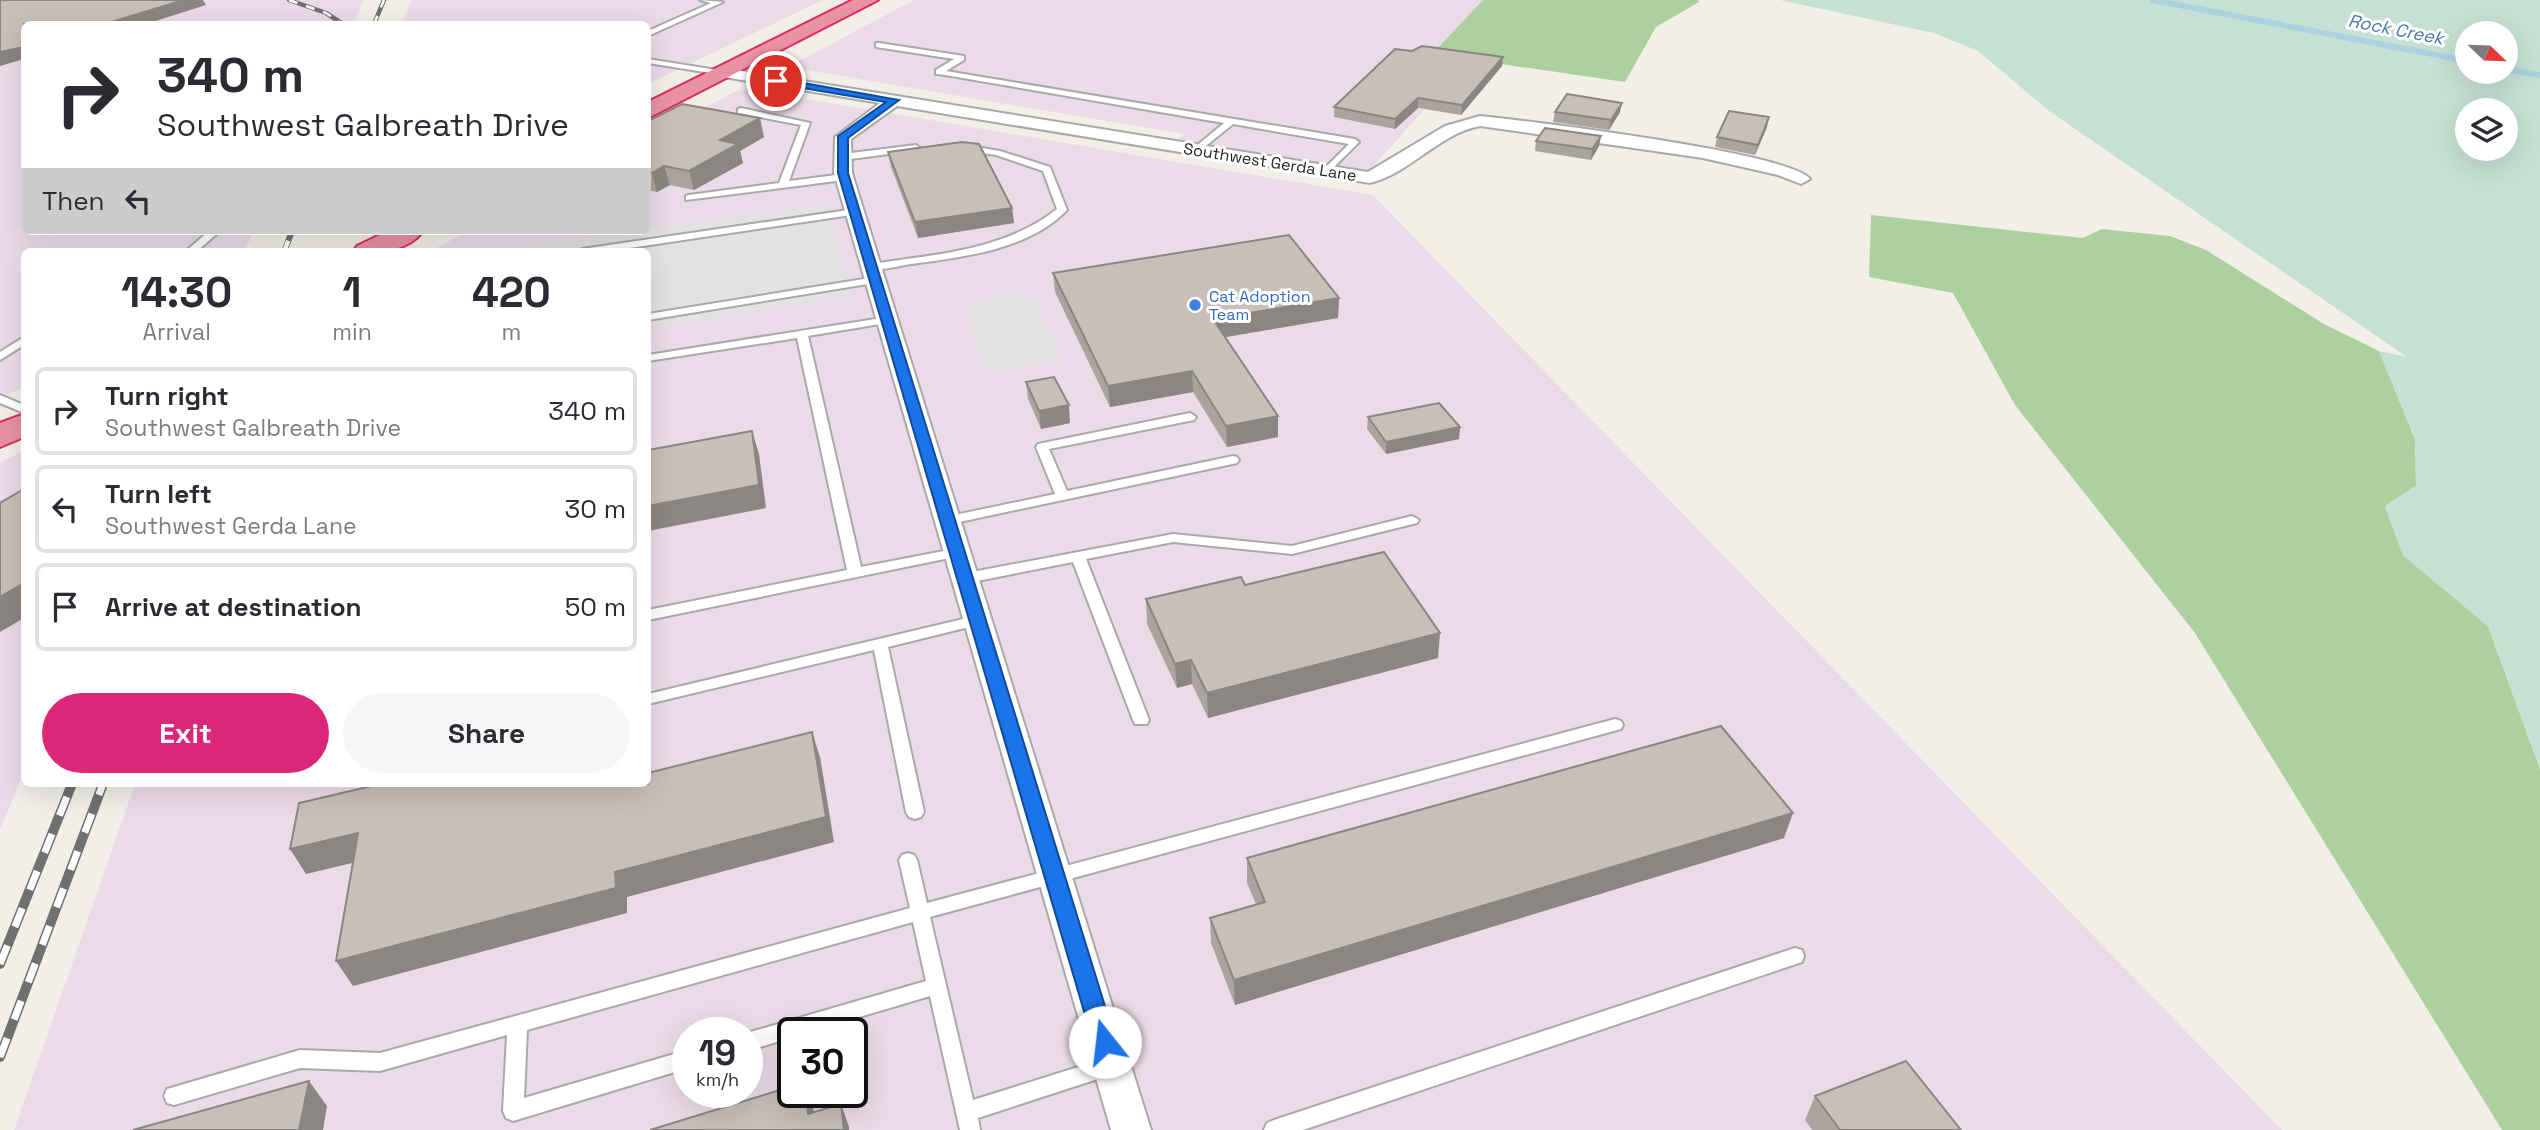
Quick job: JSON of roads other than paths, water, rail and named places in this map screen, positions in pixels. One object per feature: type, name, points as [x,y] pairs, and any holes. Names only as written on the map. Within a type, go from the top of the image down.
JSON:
[{"type":"highway","points":[[651,109],[867,0]]},
{"type":"highway","points":[[375,248],[401,235]]},
{"type":"highway","points":[[0,437],[21,426]]},
{"type":"street","name":"Southwest Gerda Lane","points":[[723,73],[1370,178],[1388,172],[1456,125],[1480,121],[1722,157],[1787,171],[1801,179]]},
{"type":"street","points":[[895,100],[843,136],[844,167],[855,212],[950,520],[1131,1130]]},
{"type":"lane","points":[[651,33],[719,2],[704,0]]},
{"type":"lane","points":[[880,45],[961,58],[939,72],[1355,142],[1327,171]]},
{"type":"lane","points":[[651,62],[723,73]]},
{"type":"lane","points":[[651,73],[678,66]]},
{"type":"lane","points":[[741,111],[806,123],[783,185]]},
{"type":"lane","points":[[1197,149],[1230,122]]},
{"type":"lane","points":[[689,198],[783,185],[844,167],[932,147]]},
{"type":"lane","points":[[651,316],[874,274],[994,246],[1038,228],[1062,210],[1047,169],[997,153],[955,147]]},
{"type":"lane","points":[[612,248],[855,212]]},
{"type":"lane","points":[[195,248],[210,235]]},
{"type":"lane","points":[[651,358],[888,320]]},
{"type":"lane","points":[[802,334],[855,573]]},
{"type":"lane","points":[[0,357],[21,342]]},
{"type":"lane","points":[[0,399],[21,408]]},
{"type":"lane","points":[[1063,496],[1042,447],[1190,417]]},
{"type":"lane","points":[[950,520],[1233,460]]},
{"type":"lane","points":[[651,614],[855,573],[1079,558],[1172,538],[1292,550],[1412,520]]},
{"type":"lane","points":[[1079,558],[1140,720]]},
{"type":"lane","points":[[651,698],[980,621]]},
{"type":"lane","points":[[880,645],[915,812]]},
{"type":"lane","points":[[174,1096],[300,1059],[380,1062],[1056,875],[1615,725]]},
{"type":"lane","points":[[908,859],[968,1121],[1112,1065]]},
{"type":"lane","points":[[1274,1130],[1306,1125],[1796,956]]},
{"type":"lane","points":[[763,1037],[937,986]]},
{"type":"lane","points":[[518,1024],[513,1111],[672,1064]]},
{"type":"waterway","name":"Rock Creek","points":[[2153,0],[2455,58]]},
{"type":"waterway","name":"Rock Creek","points":[[2518,71],[2540,75]]},
{"type":"railway","points":[[289,0],[326,13],[338,21]]},
{"type":"railway","points":[[375,21],[384,0]]},
{"type":"railway","points":[[286,248],[290,235]]},
{"type":"railway","points":[[0,964],[71,787]]},
{"type":"railway","points":[[0,1057],[102,787]]},
{"type":"place","name":"Cat Adoption Team","points":[[1195,305]]}]
